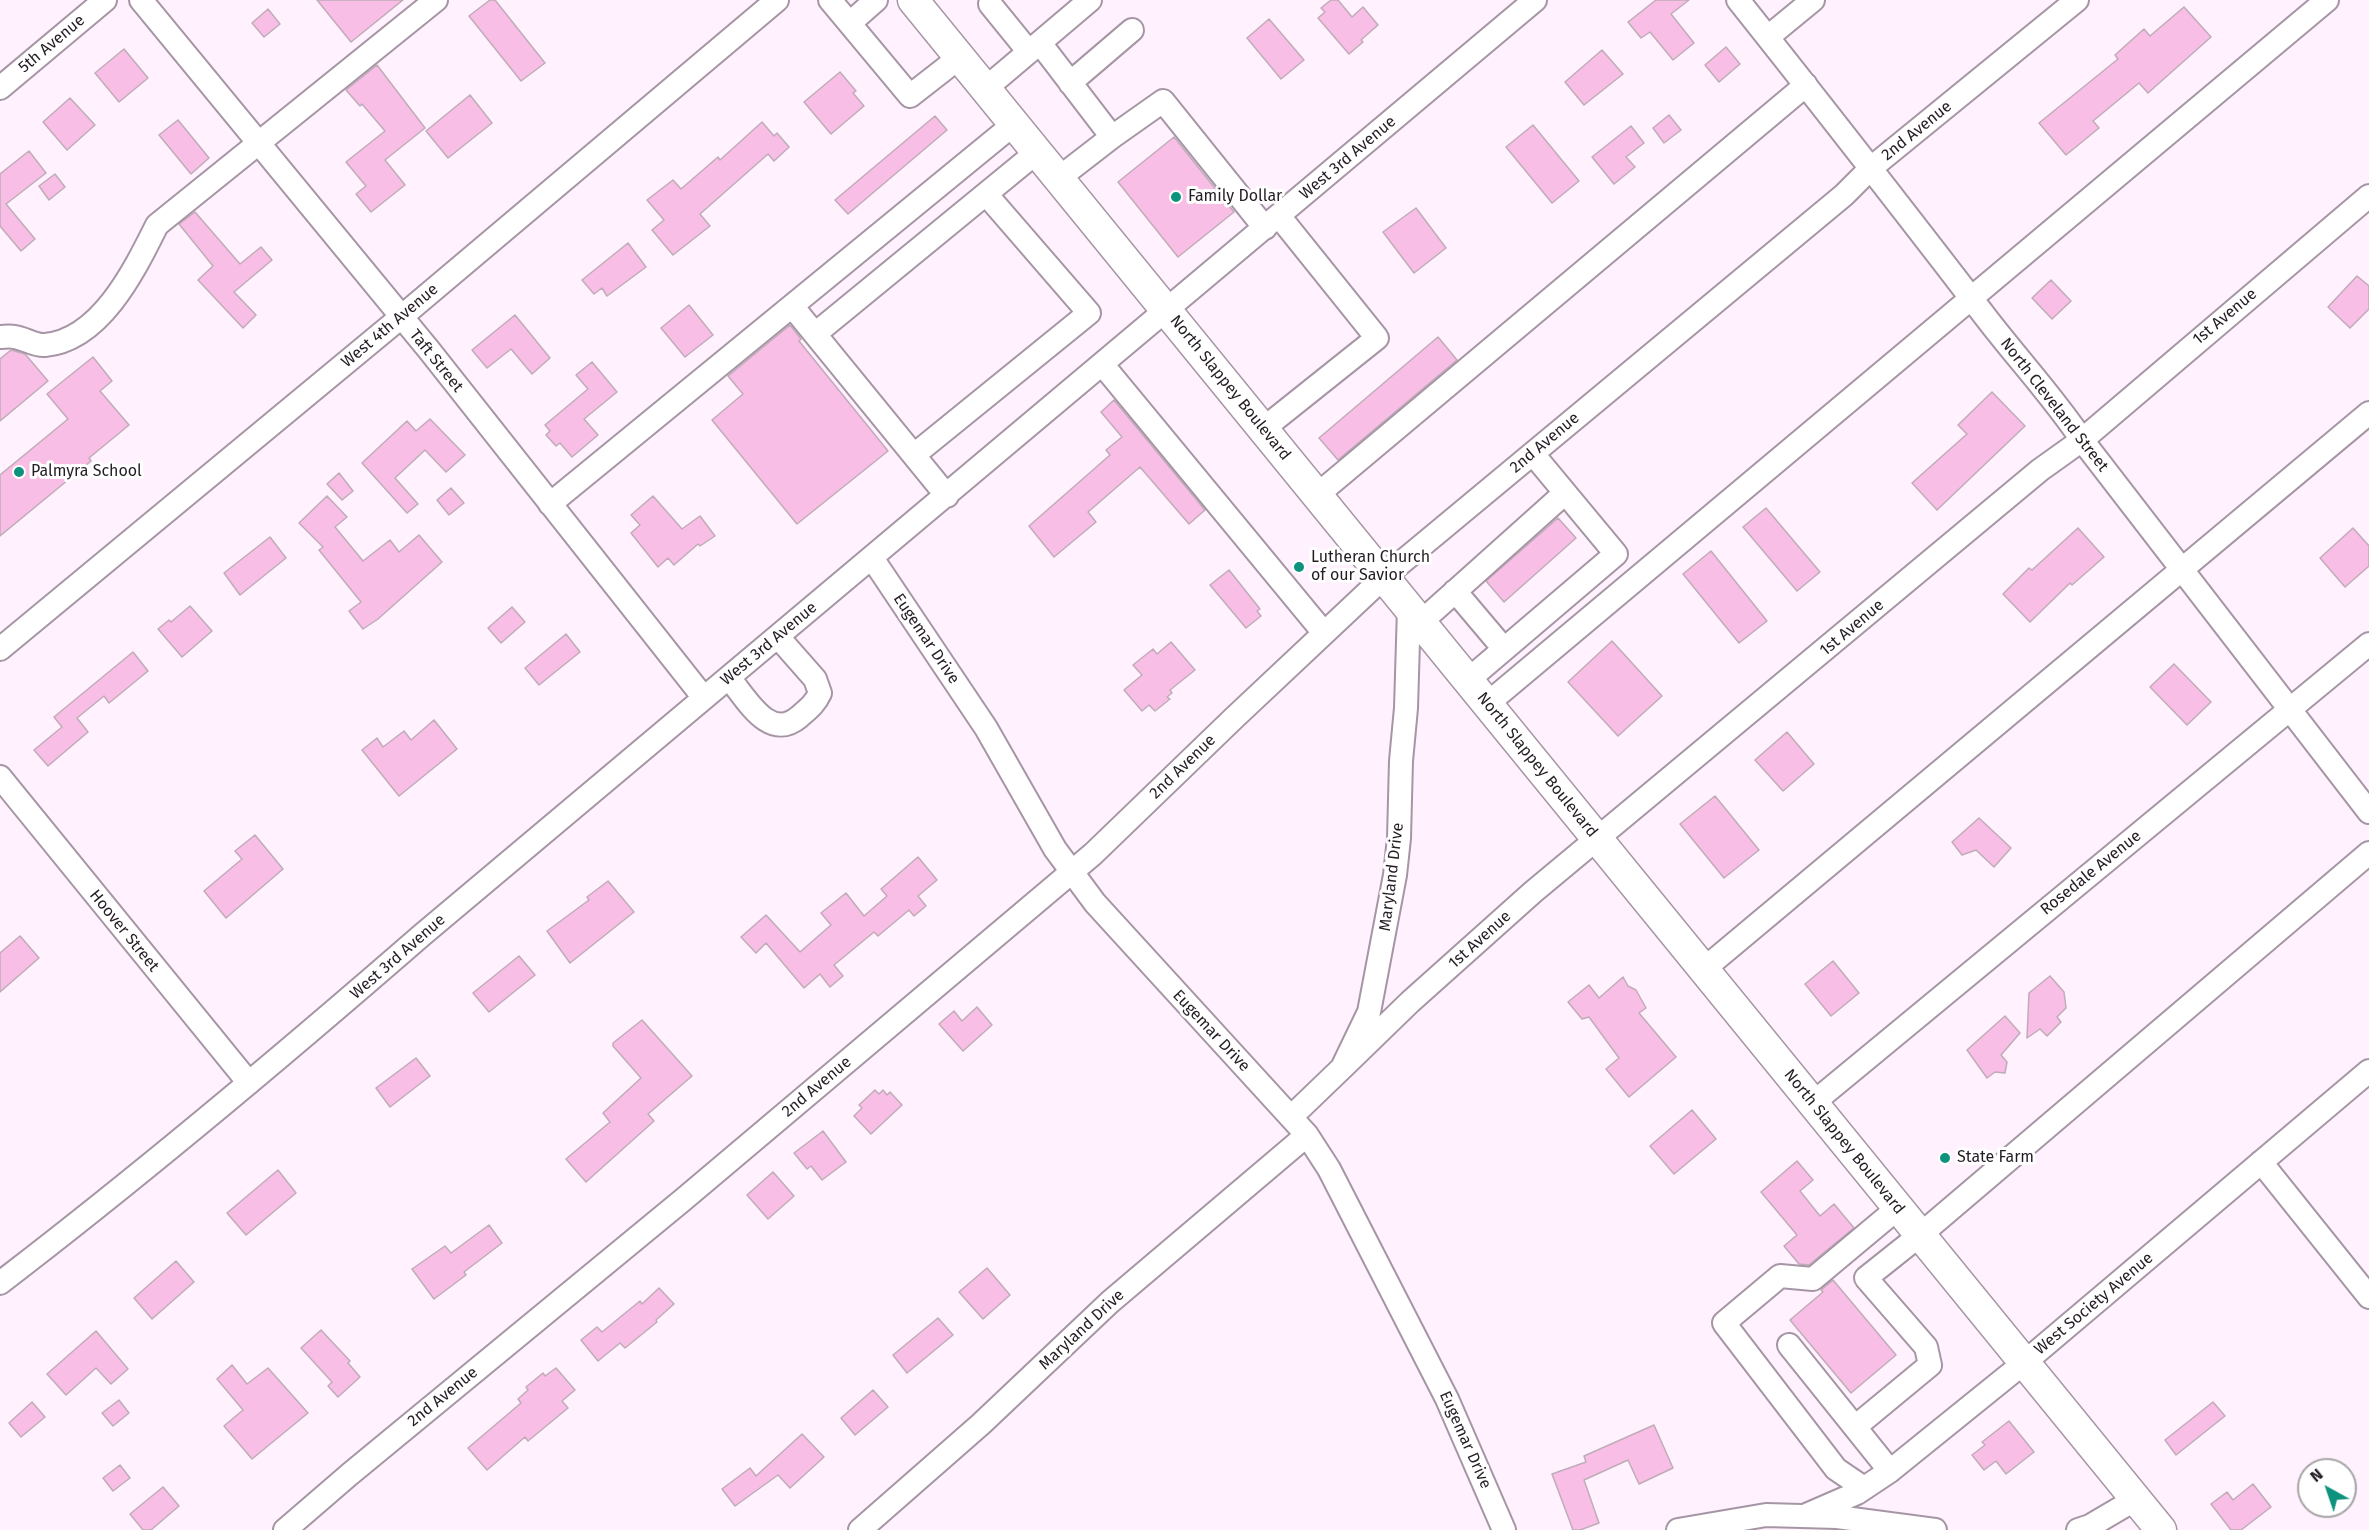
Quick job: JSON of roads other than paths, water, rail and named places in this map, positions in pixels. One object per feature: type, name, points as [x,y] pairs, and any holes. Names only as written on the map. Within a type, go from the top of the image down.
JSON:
[{"type":"main road","name":"North Slappey Boulevard","points":[[918,2],[985,89],[2161,1530]]},
{"type":"street","name":"5th Avenue","points":[[0,88],[105,0]]},
{"type":"street","name":"Taft Street","points":[[141,0],[400,318],[704,698]]},
{"type":"street","points":[[0,337],[13,337],[44,346],[77,335],[111,305],[142,255],[157,225],[436,0]]},
{"type":"street","name":"West 4th Avenue","points":[[0,649],[400,318],[777,0]]},
{"type":"street","points":[[831,0],[910,96],[960,57]]},
{"type":"street","points":[[850,22],[876,0]]},
{"type":"street","points":[[985,89],[1090,0]]},
{"type":"street","name":"West 3rd Avenue","points":[[0,1283],[81,1221],[249,1083],[1535,0]]},
{"type":"street","name":"North Cleveland Street","points":[[1738,0],[2013,352],[2066,416],[2082,440],[2369,812]]},
{"type":"street","points":[[1768,37],[1813,0]]},
{"type":"street","name":"2nd Avenue","points":[[285,1530],[684,1200],[1093,854],[1384,577],[1844,195],[1871,168],[2077,0]]},
{"type":"street","points":[[1487,704],[2327,0]]},
{"type":"street","points":[[990,4],[1071,83],[1112,137]]},
{"type":"street","points":[[1071,83],[1132,30]]},
{"type":"street","points":[[1317,495],[1806,85]]},
{"type":"street","points":[[1059,178],[1163,101],[1377,338],[1263,429]]},
{"type":"street","points":[[550,504],[1014,124]]},
{"type":"street","points":[[815,334],[1037,152]]},
{"type":"street","points":[[914,455],[1089,313],[986,194]]},
{"type":"street","name":"1st Avenue","points":[[1342,1068],[1410,1002],[1533,892],[2040,470],[2082,440],[2369,196]]},
{"type":"street","points":[[792,306],[947,496]]},
{"type":"street","points":[[1102,364],[1324,633]]},
{"type":"street","points":[[1704,969],[2369,413]]},
{"type":"street","points":[[1468,680],[1616,554],[1533,454]]},
{"type":"street","points":[[1415,615],[1455,591],[1565,493]]},
{"type":"street","name":"Eugemar Drive","points":[[872,558],[986,728],[1055,849],[1095,903],[1307,1135],[1329,1168],[1447,1399],[1504,1530]]},
{"type":"street","points":[[1455,591],[1504,649]]},
{"type":"street","name":"Maryland Drive","points":[[1291,1117],[1342,1068],[1369,1012],[1400,838],[1401,761],[1415,615]]},
{"type":"street","points":[[729,678],[766,721],[777,726],[792,723],[815,703],[820,693],[815,679],[778,637]]},
{"type":"street","name":"Rosedale Avenue","points":[[1813,1103],[2369,644]]},
{"type":"street","name":"Hoover Street","points":[[0,777],[249,1083]]},
{"type":"street","points":[[1855,1427],[1930,1365],[1926,1347],[1866,1278],[1920,1235],[2369,853]]},
{"type":"street","name":"West Society Avenue","points":[[1804,1516],[1864,1488],[1890,1472],[2025,1362],[2369,1071]]},
{"type":"street","name":"Maryland Drive","points":[[861,1530],[981,1424],[1110,1302],[1307,1135]]},
{"type":"street","points":[[2261,1162],[2369,1297]]},
{"type":"street","points":[[1864,1488],[1836,1469],[1724,1323],[1780,1276],[1813,1279],[1898,1208]]},
{"type":"street","points":[[1789,1345],[1890,1472]]},
{"type":"street","points":[[2078,1530],[2090,1526],[2136,1500]]},
{"type":"street","points":[[1678,1530],[1766,1515],[1837,1517],[1935,1530]]},
{"type":"place","name":"Family Dollar","points":[[1176,197]]},
{"type":"place","name":"Palmyra School","points":[[19,472]]},
{"type":"place","name":"Lutheran Church of our Savior","points":[[1299,567]]},
{"type":"place","name":"State Farm","points":[[1945,1158]]}]
